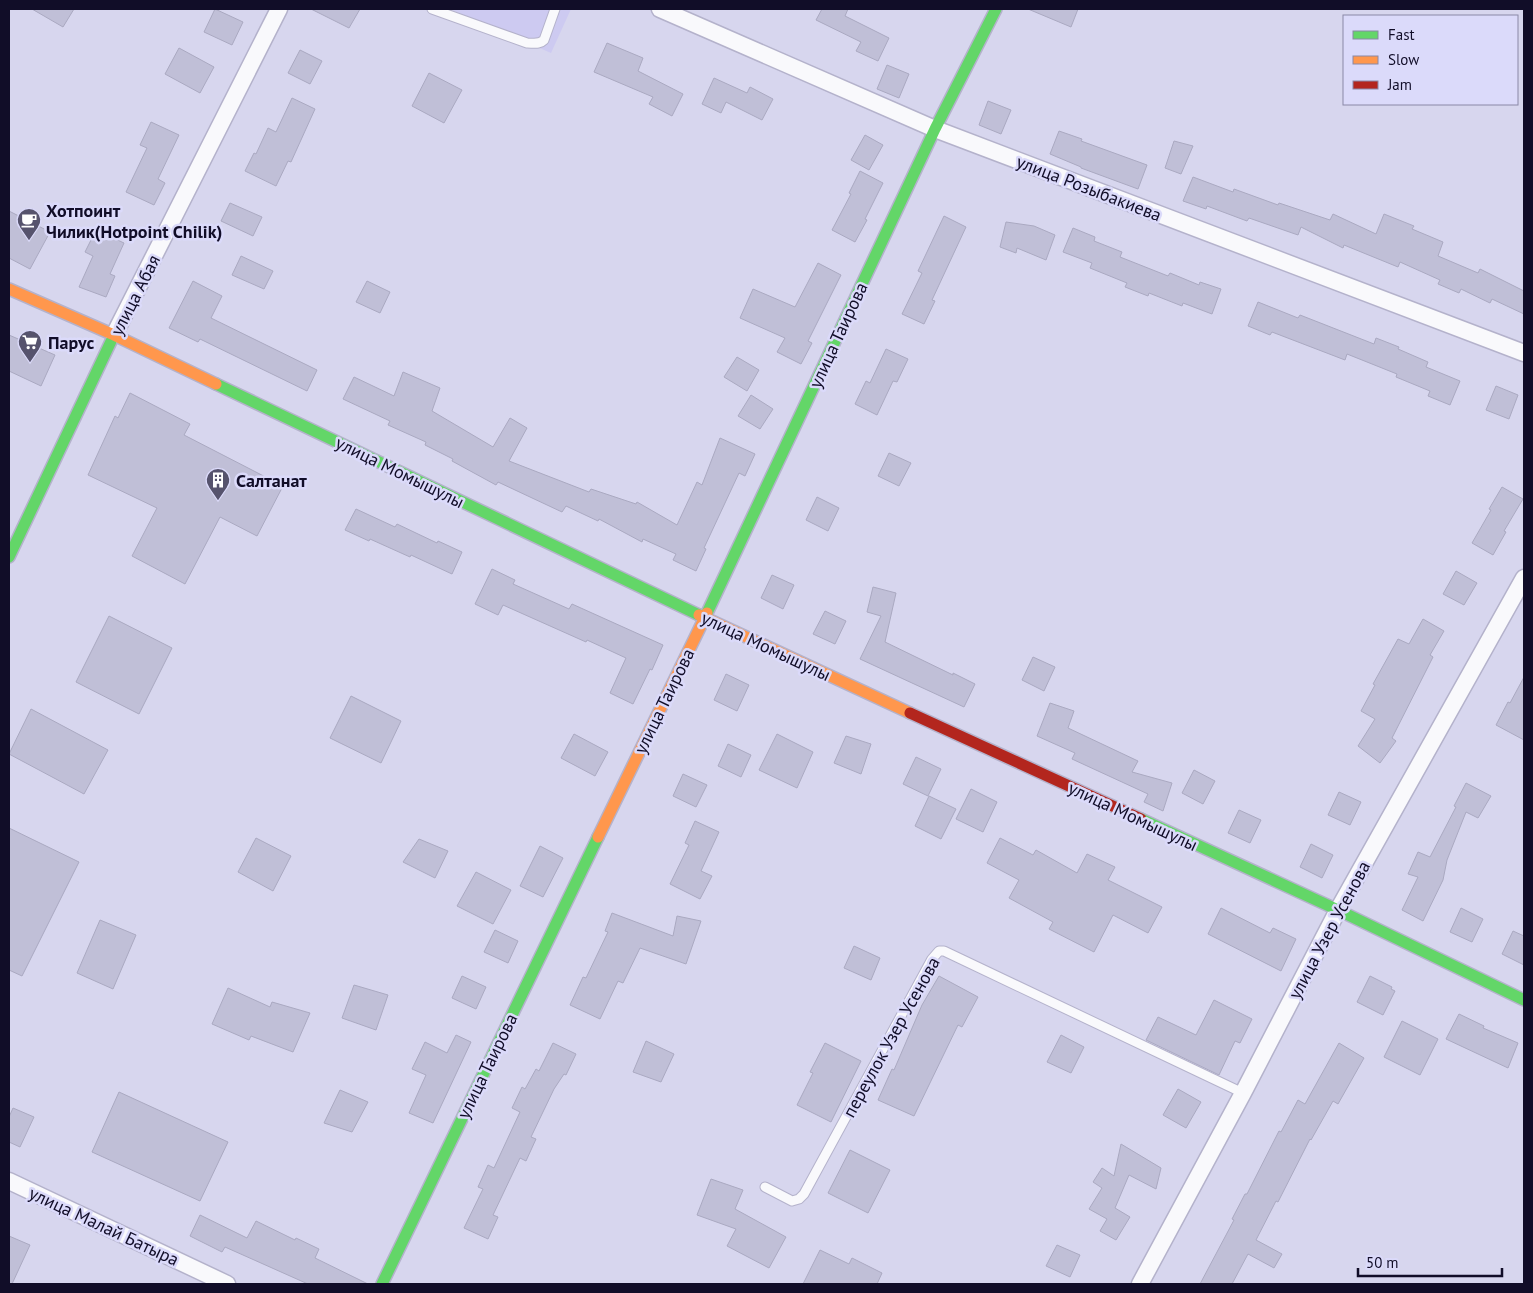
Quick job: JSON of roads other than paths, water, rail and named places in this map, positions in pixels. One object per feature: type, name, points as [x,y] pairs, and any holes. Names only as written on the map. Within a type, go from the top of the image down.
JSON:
[{"type":"street","name":"улица Розыбакиева","points":[[660,9],[935,129],[1524,353]]},
{"type":"street","name":"улица Таирова","points":[[382,1284],[704,618],[935,129],[996,9]]},
{"type":"street","name":"улица Абая","points":[[9,557],[114,335],[277,10]]},
{"type":"street","name":"улица Момышулы","points":[[9,289],[114,335],[704,618],[1338,910],[1524,1000]]},
{"type":"street","name":"улица Узер Усенова","points":[[1140,1284],[1243,1093],[1338,910],[1524,578]]},
{"type":"street","name":"улица Малай Батыра","points":[[9,1181],[227,1284]]},
{"type":"lane","points":[[432,9],[535,44],[544,40],[556,9]]},
{"type":"lane","name":"переулок Узер Усенова","points":[[765,1187],[792,1201],[799,1199],[804,1194],[932,960],[939,951],[944,951],[1243,1093]]},
{"type":"place","name":"Хотпоинт Чилик(Hotpoint Chilik)","points":[[29,241]]},
{"type":"place","name":"Парус","points":[[30,363]]},
{"type":"place","name":"Салтанат","points":[[218,501]]}]
